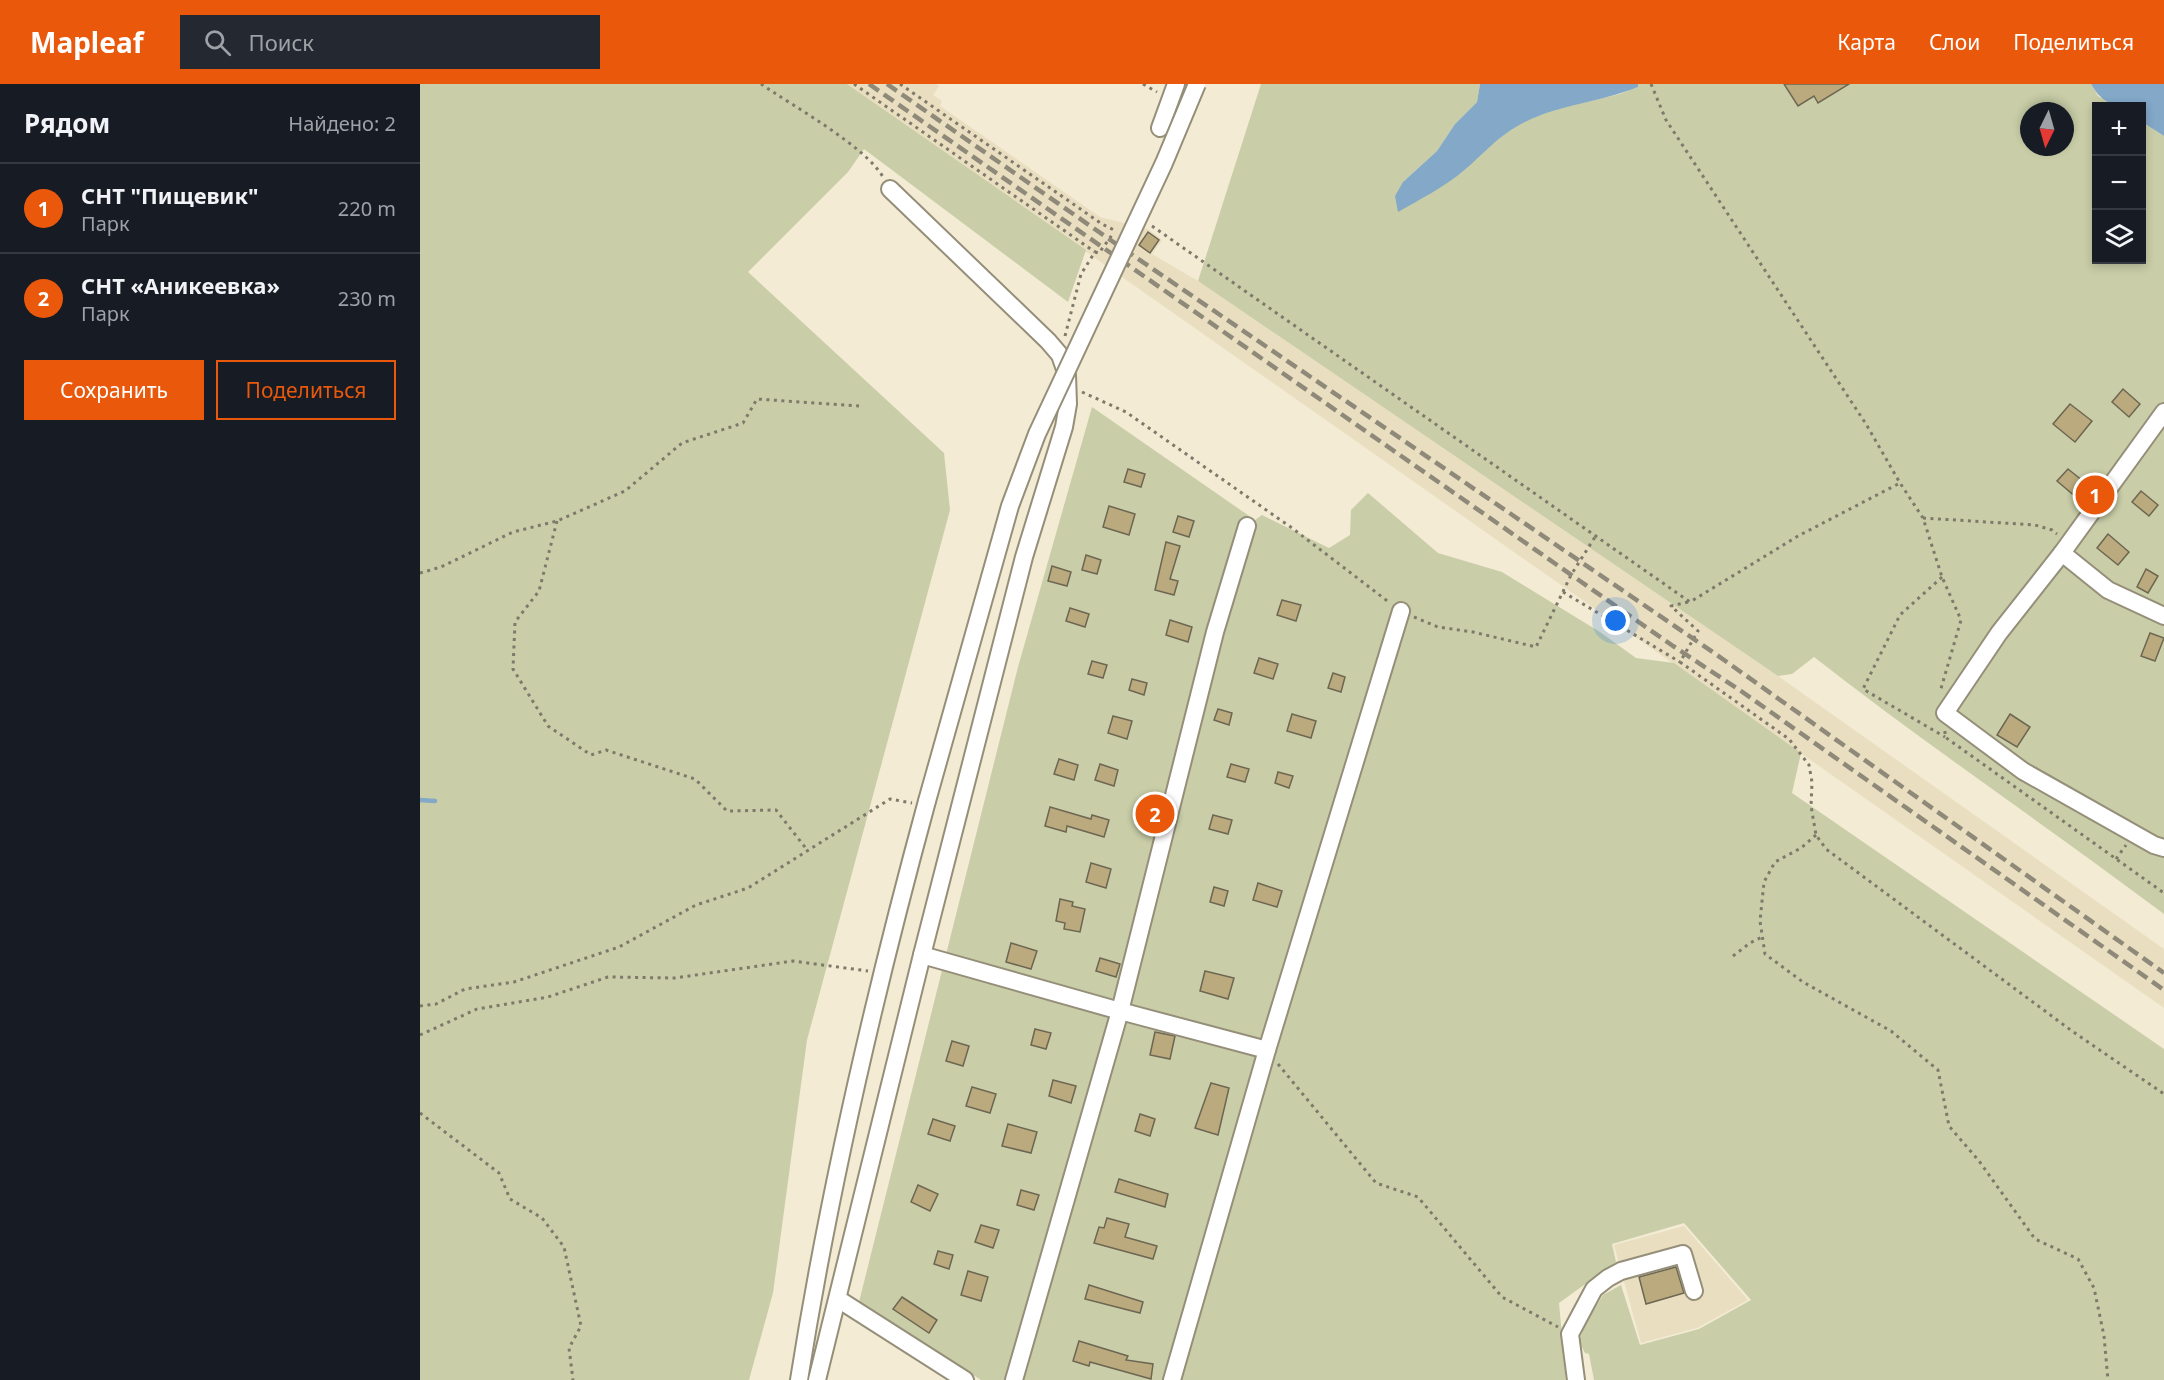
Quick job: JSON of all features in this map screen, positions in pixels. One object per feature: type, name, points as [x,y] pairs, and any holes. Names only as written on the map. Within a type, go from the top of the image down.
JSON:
[{"type":"street","points":[[1160,128],[1176,84]]},
{"type":"street","points":[[799,1380],[829,1204],[882,973],[926,803],[1010,506],[1037,434],[1164,163],[1197,84]]},
{"type":"street","points":[[817,1380],[922,955],[1024,557],[1064,427],[1069,387],[1065,366],[1060,355],[1033,326],[890,189]]},
{"type":"street","points":[[2164,412],[2062,553],[1999,633],[1945,713],[2023,771],[2154,845],[2164,848]]},
{"type":"street","points":[[1014,1380],[1120,1011],[1215,632],[1247,526]]},
{"type":"street","points":[[2062,553],[2108,590],[2164,616]]},
{"type":"street","points":[[1172,1380],[1267,1050],[1401,611]]},
{"type":"street","points":[[922,955],[1267,1050]]},
{"type":"street","points":[[1576,1380],[1570,1334],[1594,1289],[1608,1278],[1683,1254],[1694,1292]]},
{"type":"street","points":[[838,1299],[965,1380]]},
{"type":"path","points":[[761,84],[854,147],[880,172],[890,189]]},
{"type":"path","points":[[854,84],[1095,252],[1099,253],[1115,231]]},
{"type":"path","points":[[900,84],[1102,225]]},
{"type":"path","points":[[1143,84],[1161,94]]},
{"type":"path","points":[[1651,84],[1666,120],[1866,424],[1923,518],[1942,577],[1961,620],[1940,692],[1945,713],[1945,737]]},
{"type":"path","points":[[1154,225],[1690,602]]},
{"type":"path","points":[[1060,355],[1081,274],[1095,252]]},
{"type":"path","points":[[1069,387],[1126,412],[1292,528],[1401,611],[1438,627],[1473,632],[1536,647],[1563,592],[1595,537]]},
{"type":"path","points":[[420,573],[441,567],[513,532],[557,521],[625,491],[682,443],[743,423],[757,399],[859,406]]},
{"type":"path","points":[[1680,662],[1698,632],[1671,606],[1690,602],[1798,536],[1900,483]]},
{"type":"path","points":[[1923,518],[2035,525],[2052,530],[2062,538],[2062,553]]},
{"type":"path","points":[[557,521],[539,591],[515,622],[513,669],[548,726],[591,755],[606,750],[695,779],[727,812],[776,810],[808,851]]},
{"type":"path","points":[[1942,577],[1900,615],[1863,689],[1945,737],[2164,892]]},
{"type":"path","points":[[1563,592],[1680,662],[1789,740],[1809,765],[1812,782],[1811,806],[1816,835],[1826,849],[2072,1031],[2164,1094]]},
{"type":"path","points":[[420,1006],[436,1004],[465,989],[514,982],[619,947],[696,905],[748,888],[890,799],[926,803]]},
{"type":"path","points":[[1816,835],[1801,848],[1775,862],[1764,882],[1760,921],[1765,954],[1803,982],[1891,1031],[1938,1070],[1949,1126],[1979,1161],[2035,1239],[2078,1259],[2094,1288],[2104,1336],[2108,1380]]},
{"type":"path","points":[[1733,956],[1750,942],[1762,938]]},
{"type":"path","points":[[420,1035],[477,1009],[548,997],[608,977],[675,978],[793,961],[882,973]]},
{"type":"path","points":[[1267,1050],[1376,1183],[1418,1197],[1502,1297],[1570,1334]]},
{"type":"path","points":[[420,1113],[499,1173],[510,1199],[542,1218],[564,1247],[581,1326],[569,1348],[573,1380]]},
{"type":"shaded area","points":[[847,84],[936,84],[939,86],[933,95],[942,101],[940,106],[1100,217],[1148,229],[1162,240],[1152,254],[1198,281],[1778,676],[2164,949],[2164,1008]]},
{"type":"shaded area","points":[[1684,1226],[1748,1300],[1697,1328],[1641,1343],[1614,1245]]},
{"type":"green space","points":[[420,84],[847,84],[1086,250],[1068,302],[864,149],[848,172],[748,272],[944,453],[950,510],[807,1040],[773,1293],[749,1380],[420,1380]]},
{"type":"green space","points":[[1261,84],[1480,84],[1477,102],[1455,124],[1437,151],[1403,182],[1460,174],[1495,139],[1523,122],[1552,110],[1620,94],[1638,87],[1638,84],[2091,84],[2098,96],[2108,102],[2092,102],[2092,264],[2146,264],[2146,125],[2164,136],[2164,914],[1814,657],[1792,674],[1778,676],[1198,281]]},
{"type":"green space","points":[[1092,407],[1255,520],[1262,515],[1329,548],[1350,535],[1351,510],[1368,493],[1438,553],[1502,572],[1600,632],[1636,658],[1674,663],[1801,753],[1792,793],[2164,1049],[2164,1380],[1594,1380],[1589,1354],[1585,1353],[1579,1341],[1585,1325],[1603,1295],[1621,1285],[1640,1345],[1699,1329],[1751,1300],[1684,1223],[1612,1244],[1616,1262],[1559,1303],[1566,1380],[981,1380],[859,1302],[1018,667]]},
{"type":"water","points":[[1480,84],[1638,84],[1638,87],[1553,111],[1515,127],[1454,178],[1398,212],[1395,196],[1403,182],[1437,151],[1455,124],[1477,102]]},
{"type":"water","points":[[2091,84],[2164,84],[2164,136],[2146,125],[2146,102],[2108,102],[2096,92]]},
{"type":"building","points":[[1784,84],[1849,84],[1818,103],[1814,96],[1798,106]]},
{"type":"building","points":[[1148,232],[1159,240],[1150,253],[1139,245]]},
{"type":"building","points":[[2123,389],[2140,404],[2129,417],[2112,402]]},
{"type":"building","points":[[2070,404],[2092,421],[2075,442],[2053,424]]},
{"type":"building","points":[[1128,469],[1145,474],[1141,487],[1124,482]]},
{"type":"building","points":[[2068,469],[2088,485],[2077,498],[2057,481]]},
{"type":"building","points":[[2141,491],[2158,505],[2149,516],[2132,502]]},
{"type":"building","points":[[1109,506],[1135,514],[1129,535],[1103,527]]},
{"type":"building","points":[[1178,516],[1194,521],[1189,537],[1173,532]]},
{"type":"building","points":[[2108,534],[2129,552],[2118,565],[2097,548]]},
{"type":"building","points":[[1166,542],[1180,546],[1170,579],[1178,581],[1174,595],[1155,590]]},
{"type":"building","points":[[1086,555],[1101,560],[1097,574],[1082,570]]},
{"type":"building","points":[[1052,566],[1071,572],[1067,586],[1048,581]]},
{"type":"building","points":[[2146,569],[2158,576],[2148,593],[2137,587]]},
{"type":"building","points":[[1282,600],[1301,605],[1296,621],[1277,615]]},
{"type":"building","points":[[1070,608],[1089,614],[1085,627],[1066,621]]},
{"type":"building","points":[[1170,620],[1192,627],[1188,642],[1166,635]]},
{"type":"building","points":[[2150,633],[2164,638],[2155,661],[2141,656]]},
{"type":"building","points":[[1259,658],[1278,664],[1273,679],[1254,673]]},
{"type":"building","points":[[1092,661],[1107,665],[1103,678],[1088,674]]},
{"type":"building","points":[[1333,673],[1345,677],[1341,692],[1328,688]]},
{"type":"building","points":[[1132,679],[1147,683],[1144,695],[1129,690]]},
{"type":"building","points":[[1218,709],[1232,713],[1229,725],[1214,720]]},
{"type":"building","points":[[1292,714],[1316,721],[1311,738],[1287,731]]},
{"type":"building","points":[[2010,714],[2030,727],[2017,747],[1997,735]]},
{"type":"building","points":[[1113,716],[1132,721],[1127,739],[1108,733]]},
{"type":"building","points":[[1059,759],[1078,765],[1074,780],[1054,774]]},
{"type":"building","points":[[1100,764],[1118,770],[1114,786],[1095,780]]},
{"type":"building","points":[[1231,764],[1249,769],[1245,782],[1227,777]]},
{"type":"building","points":[[1278,772],[1293,776],[1289,788],[1275,783]]},
{"type":"building","points":[[1050,807],[1091,819],[1092,815],[1109,820],[1104,837],[1067,826],[1066,832],[1045,826]]},
{"type":"building","points":[[1213,815],[1232,820],[1228,834],[1209,829]]},
{"type":"building","points":[[1091,863],[1111,869],[1106,888],[1086,882]]},
{"type":"building","points":[[1258,883],[1282,891],[1277,907],[1253,900]]},
{"type":"building","points":[[1214,887],[1228,891],[1224,906],[1210,902]]},
{"type":"building","points":[[1060,899],[1073,902],[1072,906],[1085,909],[1080,932],[1064,929],[1065,923],[1056,921]]},
{"type":"building","points":[[1011,943],[1037,951],[1031,969],[1006,962]]},
{"type":"building","points":[[1100,958],[1120,964],[1116,977],[1096,971]]},
{"type":"building","points":[[1205,971],[1234,978],[1228,999],[1200,991]]},
{"type":"building","points":[[1035,1029],[1051,1033],[1046,1049],[1031,1045]]},
{"type":"building","points":[[1155,1032],[1175,1036],[1170,1059],[1150,1055]]},
{"type":"building","points":[[952,1041],[969,1046],[963,1066],[946,1061]]},
{"type":"building","points":[[1053,1080],[1076,1086],[1071,1103],[1049,1096]]},
{"type":"building","points":[[1211,1083],[1229,1088],[1218,1135],[1195,1128]]},
{"type":"building","points":[[972,1087],[996,1094],[990,1113],[966,1106]]},
{"type":"building","points":[[1140,1114],[1155,1119],[1150,1136],[1135,1131]]},
{"type":"building","points":[[933,1119],[955,1126],[950,1141],[928,1134]]},
{"type":"building","points":[[1008,1124],[1037,1132],[1031,1153],[1002,1146]]},
{"type":"building","points":[[1119,1179],[1168,1194],[1165,1207],[1115,1192]]},
{"type":"building","points":[[918,1185],[938,1194],[930,1211],[911,1202]]},
{"type":"building","points":[[1021,1190],[1039,1195],[1034,1210],[1017,1205]]},
{"type":"building","points":[[1107,1218],[1129,1224],[1125,1237],[1157,1246],[1153,1259],[1094,1243],[1099,1227],[1104,1228]]},
{"type":"building","points":[[981,1225],[999,1230],[993,1248],[975,1242]]},
{"type":"building","points":[[938,1251],[953,1255],[949,1269],[934,1264]]},
{"type":"building","points":[[1676,1267],[1684,1293],[1646,1304],[1639,1277]]},
{"type":"building","points":[[968,1271],[988,1277],[981,1301],[961,1295]]},
{"type":"building","points":[[1089,1285],[1143,1302],[1140,1313],[1085,1299]]},
{"type":"building","points":[[902,1297],[937,1320],[929,1333],[893,1309]]},
{"type":"building","points":[[1079,1341],[1128,1356],[1126,1360],[1153,1364],[1151,1379],[1090,1362],[1089,1366],[1073,1361]]},
{"type":"waterway","points":[[420,800],[435,801]]},
{"type":"railway","points":[[869,84],[1673,646],[1741,691],[2164,990]]},
{"type":"railway","points":[[887,84],[1109,239],[1717,655],[2164,973]]},
{"type":"place","name":"СНТ \"Пищевик\"","points":[[2095,495]]},
{"type":"place","name":"СНТ «Аникеевка»","points":[[1155,814]]}]
